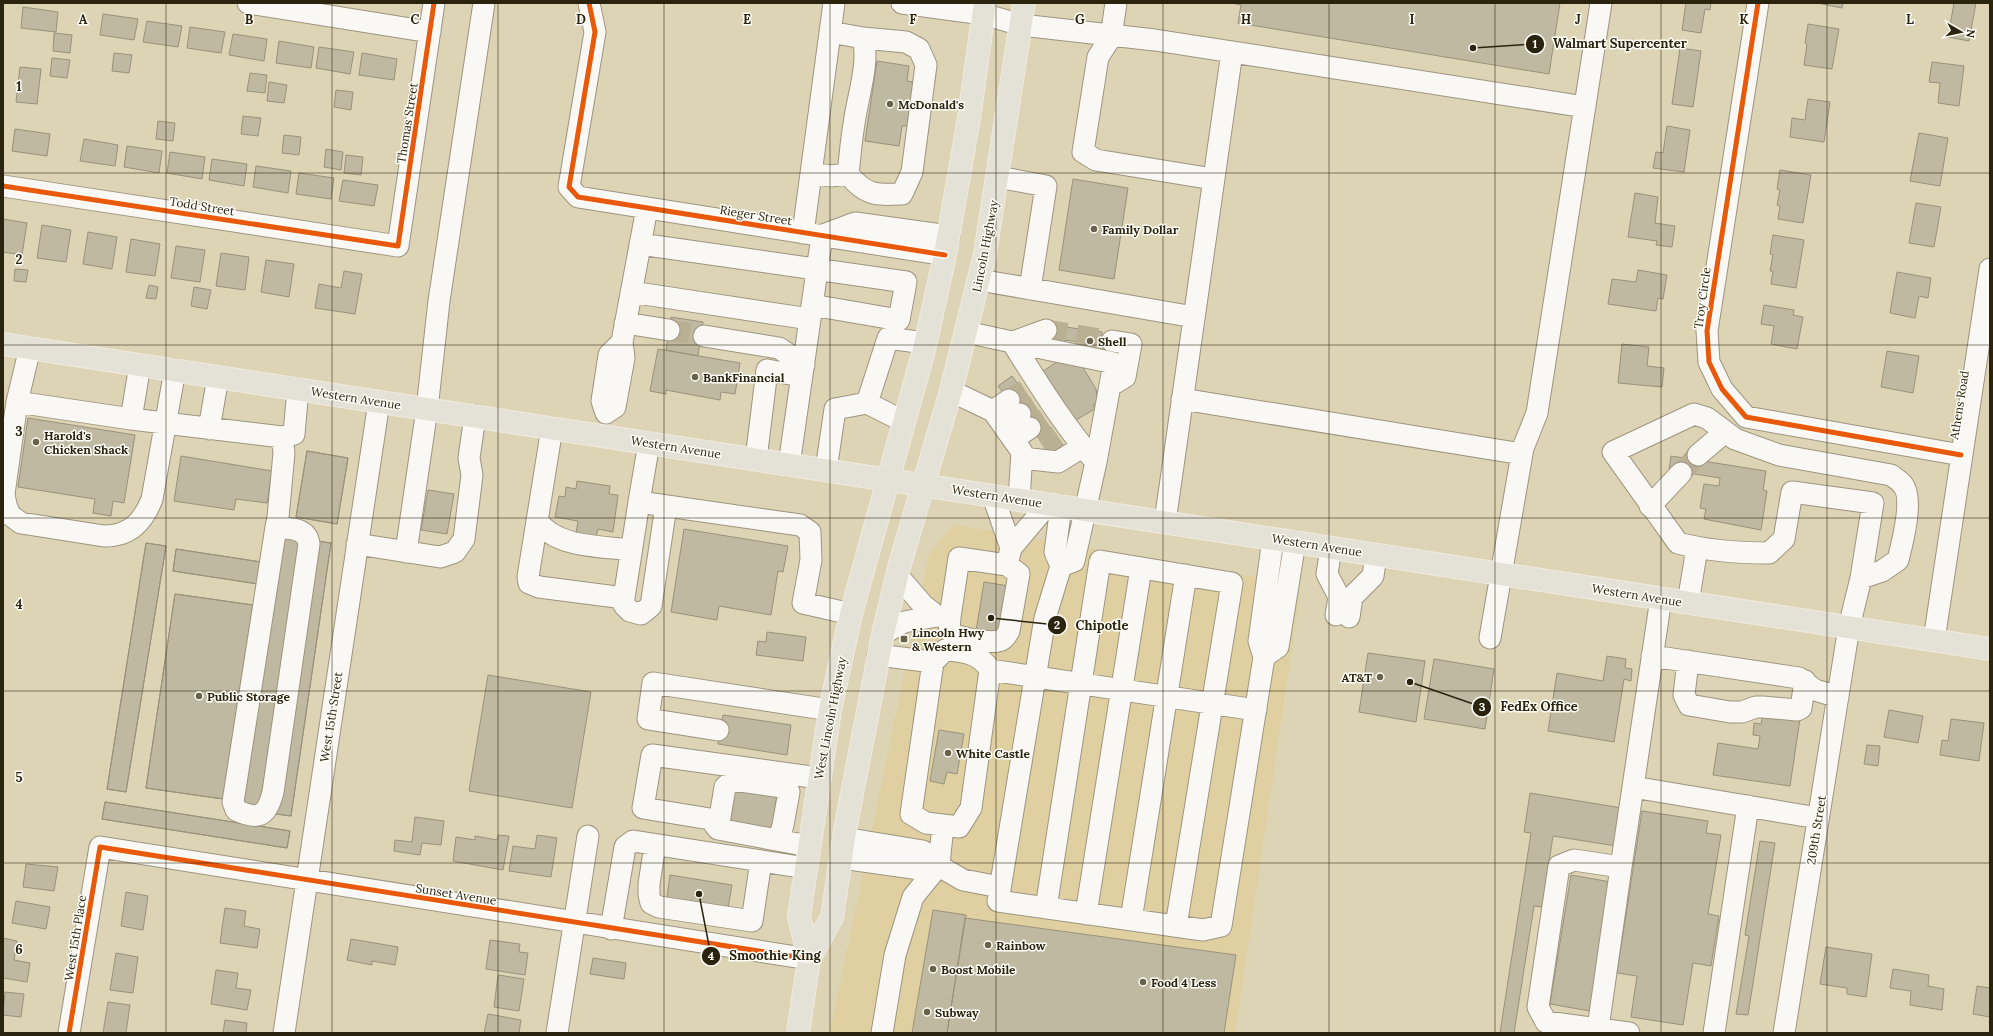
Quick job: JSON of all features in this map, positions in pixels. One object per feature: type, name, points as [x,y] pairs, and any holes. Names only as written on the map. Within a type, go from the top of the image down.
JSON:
[{"type":"main road","name":"Lincoln Highway","points":[[923,485],[951,391],[979,280],[998,177],[1024,3]]},
{"type":"main road","points":[[887,480],[925,343],[947,245],[969,118],[984,9]]},
{"type":"main road","name":"Western Avenue","points":[[3,344],[1990,649]]},
{"type":"main road","name":"West Lincoln Highway","points":[[809,958],[798,916],[830,710],[851,614],[887,480]]},
{"type":"main road","name":"West Lincoln Highway","points":[[798,1033],[809,958],[832,917],[843,848],[881,645],[897,575],[923,485]]},
{"type":"street","points":[[248,3],[430,32]]},
{"type":"street","name":"Thomas Street","points":[[398,246],[434,3]]},
{"type":"street","points":[[406,552],[427,409],[439,302],[484,3]]},
{"type":"street","name":"Rieger Street","points":[[589,3],[595,32],[569,187],[578,197],[813,234]]},
{"type":"street","points":[[789,464],[818,268],[813,234],[811,174],[834,3]]},
{"type":"street","points":[[902,3],[984,9],[1021,25],[1111,37],[1154,40],[1585,107]]},
{"type":"street","points":[[1116,3],[1111,37],[1098,56],[1083,152],[1096,160],[1213,179]]},
{"type":"street","points":[[1490,638],[1522,454],[1537,413],[1601,3]]},
{"type":"street","name":"Troy Circle","points":[[1758,3],[1707,331],[1709,362],[1722,388],[1746,417],[1961,455]]},
{"type":"street","points":[[830,32],[863,38],[906,42],[919,49],[926,65],[912,172],[902,194],[876,195],[858,186],[848,174],[854,124],[865,61],[865,45],[863,38]]},
{"type":"street","points":[[1165,522],[1232,52]]},
{"type":"street","points":[[811,174],[831,176],[848,174]]},
{"type":"street","points":[[998,177],[1046,186],[1030,289]]},
{"type":"street","name":"Todd Street","points":[[3,186],[398,246]]},
{"type":"street","points":[[603,436],[606,413],[602,401],[609,355],[624,333],[647,208]]},
{"type":"street","points":[[813,234],[855,222],[947,245]]},
{"type":"street","points":[[631,292],[810,320],[899,320],[906,282],[818,268],[640,244]]},
{"type":"street","name":"Athens Road","points":[[1934,640],[1990,269]]},
{"type":"street","points":[[979,280],[1194,316]]},
{"type":"street","points":[[779,348],[810,320]]},
{"type":"street","points":[[624,333],[669,330]]},
{"type":"street","points":[[1012,342],[1046,330]]},
{"type":"street","points":[[966,332],[1114,362],[1096,462],[1074,561],[1061,566]]},
{"type":"street","points":[[704,336],[779,348],[803,370]]},
{"type":"street","points":[[867,403],[888,338],[925,343]]},
{"type":"street","points":[[1110,387],[1125,378],[1131,344],[1112,341]]},
{"type":"street","points":[[1012,342],[1031,420],[1058,462],[1082,447]]},
{"type":"street","points":[[30,348],[17,402],[4,494],[10,515],[21,523],[117,536],[133,528],[146,515],[152,499],[175,370]]},
{"type":"street","points":[[131,419],[140,365]]},
{"type":"street","points":[[756,459],[767,370],[803,370]]},
{"type":"street","points":[[209,429],[218,377]]},
{"type":"street","points":[[17,402],[165,424],[282,437],[294,434],[298,389]]},
{"type":"street","points":[[951,391],[1031,420],[1082,447],[1096,462]]},
{"type":"street","points":[[1182,399],[1522,454]]},
{"type":"street","name":"West 15th Street","points":[[284,1033],[379,402]]},
{"type":"street","points":[[826,470],[835,409],[867,403],[904,421]]},
{"type":"street","points":[[1688,602],[1697,548],[1678,543],[1650,506],[1613,452],[1694,414],[1707,418],[1735,439],[1780,455],[1891,475],[1904,486],[1907,499],[1906,529],[1898,560],[1882,571],[1861,578]]},
{"type":"street","points":[[357,544],[440,557],[455,552],[464,539],[472,475],[469,458],[475,416]]},
{"type":"street","points":[[1019,500],[1031,420]]},
{"type":"street","points":[[552,428],[528,577],[530,582],[539,587],[624,598]]},
{"type":"street","points":[[1698,456],[1725,432]]},
{"type":"street","points":[[276,527],[302,531],[308,537],[309,544],[273,792],[270,804],[265,813],[257,816],[236,810],[233,802],[276,527],[284,452],[282,437]]},
{"type":"street","points":[[649,443],[624,598],[624,605],[630,611],[641,614],[651,606],[666,506]]},
{"type":"street","points":[[1650,506],[1681,473]]},
{"type":"street","name":"209th Street","points":[[1697,548],[1741,553],[1769,553],[1784,539],[1792,492],[1873,503],[1861,578],[1849,627],[1784,1033]]},
{"type":"street","points":[[897,575],[923,605],[945,620],[952,634],[958,637],[997,641],[1005,638],[1009,631],[1019,574],[1009,556],[993,496]]},
{"type":"street","points":[[639,502],[800,526],[810,532],[811,560],[803,603],[851,614]]},
{"type":"street","points":[[945,620],[959,558],[1009,556],[1055,505]]},
{"type":"street","points":[[1055,505],[1055,552],[1061,566],[1045,618],[998,901],[1204,930],[1221,926],[1264,657],[1259,641],[1273,539]]},
{"type":"street","points":[[537,520],[543,529],[557,537],[577,543],[632,550]]},
{"type":"street","points":[[1264,657],[1278,648],[1295,542]]},
{"type":"street","points":[[1331,548],[1327,574],[1339,597],[1343,616],[1352,597],[1373,576],[1376,554]]},
{"type":"street","points":[[1046,908],[1079,684],[1100,561],[1232,583],[1176,926]]},
{"type":"street","points":[[1086,914],[1141,568]]},
{"type":"street","points":[[1131,920],[1186,575]]},
{"type":"street","points":[[1598,1028],[1632,787],[1661,598]]},
{"type":"street","points":[[933,662],[881,645],[904,622],[945,620]]},
{"type":"street","points":[[944,650],[962,651],[984,660],[990,670],[972,808],[959,827],[926,823],[911,814],[933,662],[944,650]]},
{"type":"street","points":[[1652,656],[1799,678],[1815,690],[1838,697]]},
{"type":"street","points":[[1688,661],[1684,694],[1689,705],[1730,712],[1742,712],[1756,707],[1797,710],[1801,708],[1805,681]]},
{"type":"street","points":[[990,670],[1256,710]]},
{"type":"street","points":[[718,730],[648,719],[652,683],[830,710]]},
{"type":"street","points":[[809,846],[643,808],[652,755],[819,778]]},
{"type":"street","points":[[714,824],[718,764]]},
{"type":"street","points":[[714,824],[724,787],[733,780],[782,787],[789,792],[779,840]]},
{"type":"street","points":[[1632,787],[1818,818]]},
{"type":"street","points":[[1714,1033],[1748,806]]},
{"type":"street","points":[[882,1033],[895,955],[913,896],[935,864],[943,825]]},
{"type":"street","points":[[557,1033],[588,836]]},
{"type":"street","points":[[611,929],[625,847],[632,841],[806,868]]},
{"type":"street","points":[[655,845],[649,884],[649,895],[652,903],[659,907],[752,921],[761,861]]},
{"type":"street","name":"Sunset Avenue","points":[[100,847],[611,929],[809,958]]},
{"type":"street","name":"West 15th Place","points":[[69,1033],[100,847]]},
{"type":"street","points":[[843,848],[920,869],[935,864],[963,880],[1000,887]]},
{"type":"street","points":[[1621,867],[1574,860],[1559,866],[1538,1007],[1546,1022],[1629,1033]]},
{"type":"shaded area","points":[[953,524],[1301,585],[1235,1033],[830,1033],[929,555]]},
{"type":"building","points":[[1231,3],[1560,3],[1549,74],[1238,23],[1241,5]]},
{"type":"building","points":[[1686,3],[1711,3],[1710,10],[1705,9],[1701,33],[1682,30]]},
{"type":"building","points":[[1817,3],[1843,3],[1842,8]]},
{"type":"building","points":[[1954,3],[1976,3],[1969,41],[1948,37]]},
{"type":"building","points":[[23,7],[58,12],[56,32],[21,28]]},
{"type":"building","points":[[103,14],[138,19],[134,40],[100,35]]},
{"type":"building","points":[[147,21],[182,26],[178,47],[143,42]]},
{"type":"building","points":[[1808,24],[1839,29],[1832,69],[1804,65]]},
{"type":"building","points":[[190,27],[225,32],[221,53],[187,48]]},
{"type":"building","points":[[54,33],[72,35],[70,53],[53,51]]},
{"type":"building","points":[[233,34],[267,39],[264,61],[229,55]]},
{"type":"building","points":[[279,41],[314,47],[311,68],[276,63]]},
{"type":"building","points":[[319,47],[354,52],[350,74],[316,68]]},
{"type":"building","points":[[1680,48],[1701,51],[1693,107],[1672,104]]},
{"type":"building","points":[[114,53],[132,55],[129,73],[112,71]]},
{"type":"building","points":[[362,53],[397,59],[394,80],[359,75]]},
{"type":"building","points":[[52,58],[70,60],[67,78],[50,76]]},
{"type":"building","name":"McDonald's","points":[[877,61],[909,66],[907,81],[913,82],[907,126],[902,126],[899,146],[865,141]]},
{"type":"building","points":[[1932,62],[1964,66],[1959,106],[1938,103],[1940,83],[1929,82]]},
{"type":"building","points":[[20,67],[41,69],[37,104],[16,102]]},
{"type":"building","points":[[250,73],[267,75],[265,93],[247,91]]},
{"type":"building","points":[[269,82],[287,85],[284,103],[267,101]]},
{"type":"building","points":[[336,90],[353,92],[351,110],[334,107]]},
{"type":"building","points":[[1808,99],[1830,102],[1824,142],[1790,137],[1792,118],[1805,120]]},
{"type":"building","points":[[243,116],[261,118],[258,136],[241,134]]},
{"type":"building","points":[[158,121],[175,123],[173,141],[156,139]]},
{"type":"building","points":[[1667,126],[1690,130],[1684,172],[1653,168],[1656,152],[1663,153]]},
{"type":"building","points":[[15,129],[50,134],[47,156],[12,151]]},
{"type":"building","points":[[1919,133],[1948,138],[1940,186],[1910,181]]},
{"type":"building","points":[[284,135],[301,137],[299,155],[282,153]]},
{"type":"building","points":[[84,139],[118,145],[115,166],[80,161]]},
{"type":"building","points":[[127,146],[162,151],[159,173],[124,167]]},
{"type":"building","points":[[326,149],[343,152],[341,170],[324,167]]},
{"type":"building","points":[[170,152],[205,157],[202,179],[167,173]]},
{"type":"building","points":[[346,155],[363,157],[361,175],[344,173]]},
{"type":"building","points":[[212,159],[247,164],[244,186],[209,180]]},
{"type":"building","points":[[256,166],[291,171],[288,193],[253,187]]},
{"type":"building","points":[[1780,170],[1811,175],[1803,223],[1778,219],[1780,206],[1777,205],[1780,190],[1777,189]]},
{"type":"building","points":[[299,173],[334,178],[331,199],[296,194]]},
{"type":"building","name":"Family Dollar","points":[[1073,179],[1128,188],[1114,279],[1059,270]]},
{"type":"building","points":[[343,180],[378,185],[374,206],[339,201]]},
{"type":"building","points":[[1635,193],[1658,197],[1655,223],[1675,226],[1672,247],[1656,245],[1657,241],[1628,237]]},
{"type":"building","points":[[1916,203],[1941,207],[1934,247],[1909,243]]},
{"type":"building","points":[[3,219],[27,223],[22,255],[3,252]]},
{"type":"building","points":[[42,225],[71,230],[66,262],[37,258]]},
{"type":"building","points":[[88,232],[117,237],[112,269],[83,264]]},
{"type":"building","points":[[1773,235],[1804,240],[1796,288],[1771,284],[1773,271],[1770,271],[1773,255],[1770,254]]},
{"type":"building","points":[[131,239],[160,244],[155,276],[126,272]]},
{"type":"building","points":[[176,246],[205,250],[200,282],[171,278]]},
{"type":"building","points":[[221,253],[249,257],[245,290],[216,286]]},
{"type":"building","points":[[266,260],[294,264],[289,297],[261,292]]},
{"type":"building","points":[[15,269],[28,270],[26,282],[14,281]]},
{"type":"building","points":[[1638,270],[1667,275],[1663,299],[1658,298],[1656,311],[1608,304],[1612,279],[1636,282]]},
{"type":"building","points":[[344,271],[362,274],[355,314],[315,308],[319,284],[341,288]]},
{"type":"building","points":[[1897,272],[1931,278],[1928,298],[1919,296],[1915,318],[1890,313]]},
{"type":"building","points":[[149,285],[158,287],[156,299],[146,298]]},
{"type":"building","points":[[194,287],[211,290],[207,309],[191,306]]},
{"type":"building","points":[[1764,305],[1794,310],[1793,315],[1803,317],[1797,349],[1771,344],[1774,326],[1761,324]]},
{"type":"building","points":[[671,317],[703,322],[698,356],[666,350]]},
{"type":"building","name":"Shell","points":[[1058,326],[1102,332],[1101,336],[1114,338],[1106,346],[1104,354],[1080,347],[1080,342],[1055,339],[1056,335],[1046,334],[1048,327],[1058,329]]},
{"type":"building","points":[[1622,344],[1649,347],[1647,366],[1664,368],[1662,387],[1618,383]]},
{"type":"building","name":"BankFinancial","points":[[658,349],[740,363],[735,394],[721,392],[720,400],[666,390],[666,394],[650,391]]},
{"type":"building","points":[[1887,351],[1919,356],[1913,393],[1881,387]]},
{"type":"building","name":"Shell","points":[[1061,359],[1082,366],[1096,389],[1098,403],[1093,405],[1095,409],[1076,420],[1042,372]]},
{"type":"building","points":[[1012,376],[1063,445],[1051,454],[998,386]]},
{"type":"building","points":[[28,418],[135,435],[124,503],[113,501],[111,516],[93,513],[95,499],[18,487]]},
{"type":"building","points":[[307,451],[348,458],[337,524],[296,517]]},
{"type":"building","points":[[307,451],[348,458],[337,524],[296,517]]},
{"type":"building","points":[[181,456],[272,471],[267,503],[236,499],[234,510],[174,501]]},
{"type":"building","points":[[1671,456],[1766,471],[1763,490],[1767,491],[1761,530],[1704,519],[1706,509],[1700,508],[1704,484],[1719,486],[1720,478],[1669,470]]},
{"type":"building","points":[[577,481],[610,486],[609,494],[618,495],[613,532],[598,529],[596,537],[576,534],[578,521],[555,517],[559,496],[565,497],[566,487],[576,489]]},
{"type":"building","points":[[428,490],[454,494],[447,534],[421,530]]},
{"type":"building","points":[[684,529],[788,546],[783,572],[778,571],[771,615],[719,606],[717,620],[671,612]]},
{"type":"building","name":"Public Storage","points":[[281,536],[300,539],[260,806],[241,803]]},
{"type":"building","name":"Public Storage","points":[[281,536],[300,539],[260,806],[241,803]]},
{"type":"building","name":"Public Storage","points":[[317,541],[331,543],[291,816],[276,814]]},
{"type":"building","name":"Public Storage","points":[[317,541],[331,543],[291,816],[276,814]]},
{"type":"building","points":[[146,543],[166,546],[126,792],[107,789]]},
{"type":"building","points":[[146,543],[166,546],[126,792],[107,789]]},
{"type":"building","points":[[176,549],[261,562],[258,584],[173,571]]},
{"type":"building","points":[[176,549],[261,562],[258,584],[173,571]]},
{"type":"building","points":[[984,582],[1009,586],[1001,635],[976,631]]},
{"type":"building","name":"Public Storage","points":[[175,594],[253,605],[223,799],[146,788]]},
{"type":"building","name":"Public Storage","points":[[175,594],[253,605],[223,799],[146,788]]},
{"type":"building","points":[[767,632],[806,637],[803,661],[756,655],[758,641],[766,642]]},
{"type":"building","points":[[1368,653],[1425,661],[1416,722],[1359,712]]},
{"type":"building","points":[[1607,656],[1626,659],[1625,668],[1632,669],[1631,681],[1624,679],[1614,742],[1548,731],[1557,673],[1603,681]]},
{"type":"building","points":[[1434,659],[1494,669],[1485,729],[1424,719]]},
{"type":"building","points":[[488,675],[591,692],[572,808],[469,791]]},
{"type":"building","points":[[1889,710],[1923,716],[1918,743],[1884,737]]},
{"type":"building","points":[[1763,714],[1800,719],[1790,786],[1713,775],[1718,743],[1758,749],[1760,736],[1753,735],[1754,723],[1761,724]]},
{"type":"building","points":[[723,715],[791,725],[787,755],[718,744]]},
{"type":"building","points":[[1951,719],[1984,723],[1979,761],[1940,755],[1942,740],[1948,741]]},
{"type":"building","name":"White Castle","points":[[939,730],[964,734],[957,774],[947,772],[944,784],[930,781]]},
{"type":"building","points":[[1867,745],[1880,746],[1878,766],[1864,764]]},
{"type":"building","points":[[735,788],[777,794],[772,830],[730,824]]},
{"type":"building","points":[[1530,793],[1622,808],[1616,846],[1553,836],[1542,907],[1534,906],[1514,1033],[1500,1033],[1531,833],[1524,832]]},
{"type":"building","points":[[105,802],[290,831],[287,848],[102,819]]},
{"type":"building","points":[[105,802],[290,831],[287,848],[102,819]]},
{"type":"building","points":[[1642,811],[1708,821],[1706,833],[1721,835],[1708,914],[1719,916],[1711,966],[1693,963],[1683,1025],[1631,1017],[1637,976],[1617,973]]},
{"type":"building","points":[[415,817],[444,821],[441,845],[422,843],[420,855],[394,851],[395,840],[412,842]]},
{"type":"building","points":[[498,835],[509,836],[503,870],[453,861],[456,837],[475,840],[475,836],[497,840]]},
{"type":"building","points":[[537,835],[557,838],[551,877],[509,871],[513,846],[535,849]]},
{"type":"building","points":[[1760,841],[1775,843],[1748,1015],[1736,1014],[1749,936],[1745,935]]},
{"type":"building","points":[[26,864],[58,867],[54,891],[23,887]]},
{"type":"building","points":[[670,875],[732,885],[728,908],[666,904]]},
{"type":"building","points":[[1571,875],[1611,882],[1590,1011],[1550,1004]]},
{"type":"building","points":[[126,892],[148,896],[143,930],[121,926]]},
{"type":"building","points":[[16,901],[50,907],[46,929],[12,923]]},
{"type":"building","points":[[225,908],[246,911],[244,926],[260,929],[257,948],[220,943]]},
{"type":"building","points":[[933,910],[966,915],[947,1033],[912,1033]]},
{"type":"building","points":[[965,918],[1236,955],[1224,1033],[947,1033]]},
{"type":"building","points":[[3,938],[17,941],[14,960],[30,963],[27,982],[3,978]]},
{"type":"building","points":[[351,939],[398,947],[395,965],[372,961],[372,965],[347,960]]},
{"type":"building","points":[[490,940],[520,944],[519,952],[528,953],[525,975],[486,969]]},
{"type":"building","points":[[1826,947],[1872,954],[1866,997],[1847,994],[1847,988],[1820,984]]},
{"type":"building","points":[[116,953],[138,957],[133,993],[110,990]]},
{"type":"building","points":[[593,958],[626,963],[624,979],[590,974]]},
{"type":"building","points":[[1893,969],[1929,975],[1928,986],[1944,989],[1942,1010],[1910,1005],[1911,991],[1890,988]]},
{"type":"building","points":[[216,970],[238,973],[236,988],[251,990],[247,1010],[211,1004]]},
{"type":"building","points":[[498,975],[524,979],[519,1011],[494,1007]]},
{"type":"building","points":[[1977,986],[1990,988],[1990,1017],[1973,1014]]},
{"type":"building","points":[[5,992],[24,994],[21,1017],[3,1015]]},
{"type":"building","points":[[108,1002],[130,1005],[126,1033],[103,1033]]},
{"type":"building","points":[[488,1014],[521,1020],[519,1033],[484,1033]]},
{"type":"building","points":[[225,1020],[247,1023],[246,1033],[223,1033]]},
{"type":"tunnel","points":[[669,330],[704,336]]},
{"type":"tunnel","points":[[1046,330],[1112,341]]},
{"type":"tunnel","points":[[1009,400],[1025,390]]},
{"type":"tunnel","points":[[1020,414],[1035,405]]},
{"type":"tunnel","points":[[1030,428],[1045,419]]},
{"type":"tunnel","points":[[1042,445],[1057,435]]},
{"type":"tunnel","points":[[1681,473],[1698,455]]},
{"type":"cycle path","points":[[3,186],[398,246],[434,3]]},
{"type":"cycle path","points":[[589,3],[595,32],[569,187],[578,197],[945,255]]},
{"type":"cycle path","points":[[1758,3],[1707,331],[1709,362],[1722,389],[1746,417],[1961,455]]},
{"type":"cycle path","points":[[69,1033],[100,847],[809,959]]},
{"type":"place","name":"Walmart Supercenter","points":[[1473,48]]},
{"type":"place","name":"McDonald's","points":[[890,104]]},
{"type":"place","name":"Family Dollar","points":[[1094,229]]},
{"type":"place","name":"Shell","points":[[1090,341]]},
{"type":"place","name":"BankFinancial","points":[[695,377]]},
{"type":"place","name":"Harold's Chicken Shack","points":[[36,442]]},
{"type":"place","name":"Chipotle","points":[[991,618]]},
{"type":"place","name":"Lincoln Hwy & Western","points":[[904,639]]},
{"type":"place","name":"AT&T","points":[[1380,677]]},
{"type":"place","name":"FedEx Office","points":[[1410,682]]},
{"type":"place","name":"Public Storage","points":[[199,696]]},
{"type":"place","name":"White Castle","points":[[948,753]]},
{"type":"place","name":"Smoothie King","points":[[699,894]]},
{"type":"place","name":"Rainbow","points":[[988,945]]},
{"type":"place","name":"Boost Mobile","points":[[933,969]]},
{"type":"place","name":"Food 4 Less","points":[[1143,982]]},
{"type":"place","name":"Subway","points":[[927,1012]]}]
